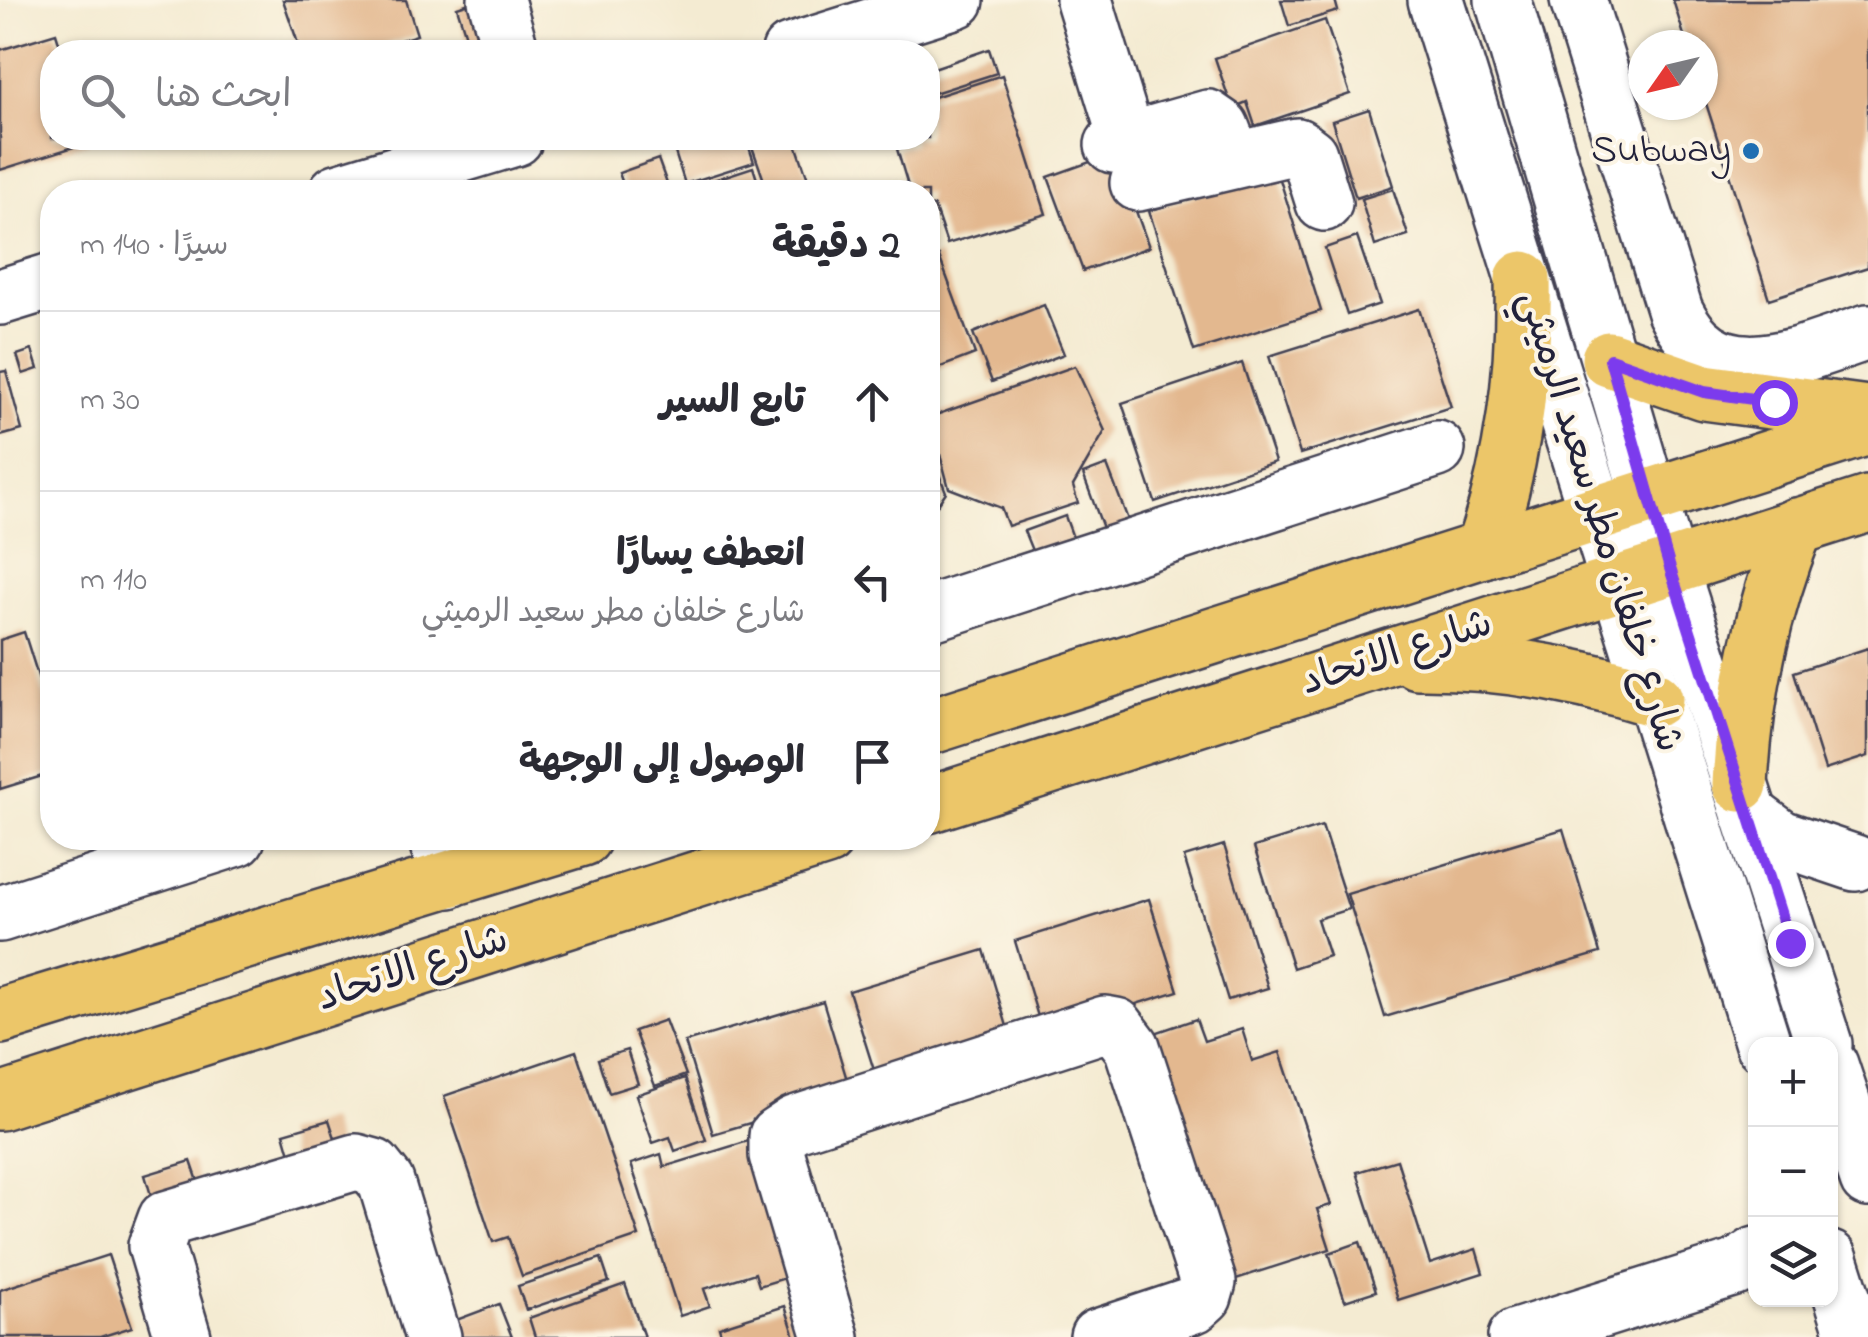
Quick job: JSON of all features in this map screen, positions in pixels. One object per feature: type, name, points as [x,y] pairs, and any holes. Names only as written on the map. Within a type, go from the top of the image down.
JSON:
[{"type":"main road","points":[[1484,550],[1508,467],[1519,405],[1523,279]]},
{"type":"main road","points":[[1610,359],[1704,392],[1868,414]]},
{"type":"main road","name":"شارع الاتحاد","points":[[940,724],[1868,427]]},
{"type":"main road","name":"شارع الاتحاد","points":[[940,801],[1868,504]]},
{"type":"main road","points":[[1745,800],[1752,668],[1766,611],[1796,526]]},
{"type":"main road","points":[[1374,662],[1510,666],[1577,677],[1655,699]]},
{"type":"main road","name":"شارع الاتحاد","points":[[0,1016],[442,859],[502,850]]},
{"type":"main road","name":"شارع الاتحاد","points":[[0,1102],[788,850]]},
{"type":"street","points":[[496,0],[508,40]]},
{"type":"street","points":[[818,40],[888,10],[956,0]]},
{"type":"street","points":[[1084,0],[1126,156],[1208,118],[1221,127],[1233,158],[1297,146],[1309,156],[1324,203]]},
{"type":"street","name":"شارع خلفان مطر سعيد الرميثي","points":[[1436,0],[1597,514],[1644,573],[1745,800],[1822,1037]]},
{"type":"street","name":"شارع خلفان مطر سعيد الرميثي","points":[[1503,0],[1650,497],[1644,573],[1655,699],[1761,1037]]},
{"type":"street","points":[[1578,0],[1674,310],[1693,338],[1720,358],[1761,364],[1868,332]]},
{"type":"street","points":[[1544,134],[1594,52]]},
{"type":"street","points":[[377,180],[476,150]]},
{"type":"street","points":[[0,297],[40,285]]},
{"type":"street","points":[[940,610],[1437,448]]},
{"type":"street","points":[[1745,800],[1781,838],[1862,861],[1808,915],[1790,943]]},
{"type":"street","points":[[0,914],[199,850]]},
{"type":"street","points":[[830,1337],[777,1155],[777,1136],[795,1124],[1105,1024],[1116,1026],[1132,1047],[1208,1282],[1204,1296],[1194,1305],[1098,1337]]},
{"type":"street","points":[[1838,1089],[1868,1179]]},
{"type":"street","points":[[183,1337],[156,1246],[160,1227],[174,1214],[356,1162],[381,1174],[396,1211],[433,1337]]},
{"type":"street","points":[[1516,1337],[1748,1264]]},
{"type":"building","points":[[283,0],[406,0],[417,35],[401,40],[297,40]]},
{"type":"building","points":[[479,0],[484,40],[467,40],[457,7]]},
{"type":"building","points":[[1281,0],[1335,0],[1338,11],[1289,26]]},
{"type":"building","points":[[1673,0],[1868,0],[1868,267],[1769,299],[1711,120],[1718,120],[1718,30],[1682,30]]},
{"type":"building","points":[[1325,20],[1350,94],[1255,126],[1247,102],[1232,108],[1215,58]]},
{"type":"building","points":[[56,33],[58,40],[40,40],[40,150],[64,150],[0,170],[0,50]]},
{"type":"building","points":[[989,49],[997,73],[940,91],[940,66]]},
{"type":"building","points":[[1002,75],[1046,214],[947,244],[940,224],[940,180],[906,180],[897,150],[940,150],[940,95]]},
{"type":"building","points":[[1369,109],[1393,186],[1356,198],[1332,121]]},
{"type":"building","points":[[674,150],[750,150],[754,162],[698,180],[684,180]]},
{"type":"building","points":[[753,150],[798,150],[808,180],[764,180]]},
{"type":"building","points":[[1115,153],[1149,247],[1083,271],[1048,177]]},
{"type":"building","points":[[658,159],[666,180],[622,180],[619,173]]},
{"type":"building","points":[[753,167],[757,180],[713,180]]},
{"type":"building","points":[[1277,170],[1321,311],[1194,351],[1149,211]]},
{"type":"building","points":[[1393,189],[1408,235],[1375,246],[1361,199]]},
{"type":"building","points":[[1357,237],[1380,304],[1347,315],[1325,248]]},
{"type":"building","points":[[940,259],[975,354],[940,367]]},
{"type":"building","points":[[1044,305],[1064,354],[992,382],[973,333]]},
{"type":"building","points":[[1419,309],[1451,407],[1300,454],[1269,356]]},
{"type":"building","points":[[32,350],[38,369],[23,374],[17,355]]},
{"type":"building","points":[[1242,363],[1275,462],[1155,502],[1122,403]]},
{"type":"building","points":[[1075,366],[1105,431],[1073,486],[1078,503],[1008,526],[1001,508],[949,488],[940,454],[940,413]]},
{"type":"building","points":[[6,371],[22,430],[0,436],[0,372]]},
{"type":"building","points":[[1107,465],[1132,530],[1107,539],[1083,474]]},
{"type":"building","points":[[940,477],[946,492],[940,501]]},
{"type":"building","points":[[1065,516],[1075,543],[1035,558],[1024,531]]},
{"type":"building","points":[[24,632],[40,682],[40,777],[0,789],[0,640]]},
{"type":"building","points":[[1868,648],[1868,756],[1825,770],[1794,672]]},
{"type":"building","points":[[1322,826],[1349,909],[1317,919],[1329,956],[1293,968],[1254,847]]},
{"type":"building","points":[[1563,829],[1600,953],[1385,1017],[1347,894]]},
{"type":"building","points":[[1224,845],[1268,988],[1228,1000],[1184,857]]},
{"type":"building","points":[[1149,899],[1178,991],[1043,1033],[1015,941]]},
{"type":"building","points":[[984,950],[1012,1043],[878,1083],[849,991]]},
{"type":"building","points":[[823,1001],[851,1093],[713,1134],[685,1042]]},
{"type":"building","points":[[1196,1019],[1204,1041],[1242,1029],[1252,1061],[1280,1052],[1331,1205],[1317,1209],[1330,1249],[1233,1280],[1137,1039]]},
{"type":"building","points":[[665,1020],[686,1075],[655,1086],[634,1031]]},
{"type":"building","points":[[627,1050],[638,1084],[609,1093],[598,1059]]},
{"type":"building","points":[[576,1051],[639,1236],[522,1276],[508,1237],[493,1242],[444,1096]]},
{"type":"building","points":[[685,1078],[706,1140],[675,1151],[670,1137],[653,1143],[636,1095]]},
{"type":"building","points":[[329,1120],[338,1147],[292,1161],[284,1133]]},
{"type":"building","points":[[758,1138],[802,1273],[759,1286],[755,1273],[704,1289],[710,1306],[680,1316],[631,1164],[661,1154],[664,1167]]},
{"type":"building","points":[[1397,1160],[1430,1264],[1476,1249],[1483,1273],[1398,1300],[1357,1172]]},
{"type":"building","points":[[191,1161],[200,1187],[153,1202],[145,1175]]},
{"type":"building","points":[[1360,1242],[1376,1291],[1345,1301],[1329,1253]]},
{"type":"building","points":[[108,1255],[132,1327],[100,1337],[0,1337],[0,1290]]},
{"type":"building","points":[[601,1258],[609,1282],[526,1310],[518,1286]]},
{"type":"building","points":[[625,1284],[644,1337],[535,1337],[529,1318]]},
{"type":"building","points":[[499,1304],[512,1337],[457,1337],[451,1322]]},
{"type":"building","points":[[785,1306],[795,1337],[722,1337],[719,1327]]},
{"type":"place","name":"Subway","points":[[1751,151]]},
{"type":"route","points":[[1774,402],[1704,392],[1610,359],[1669,565],[1790,943]]}]
